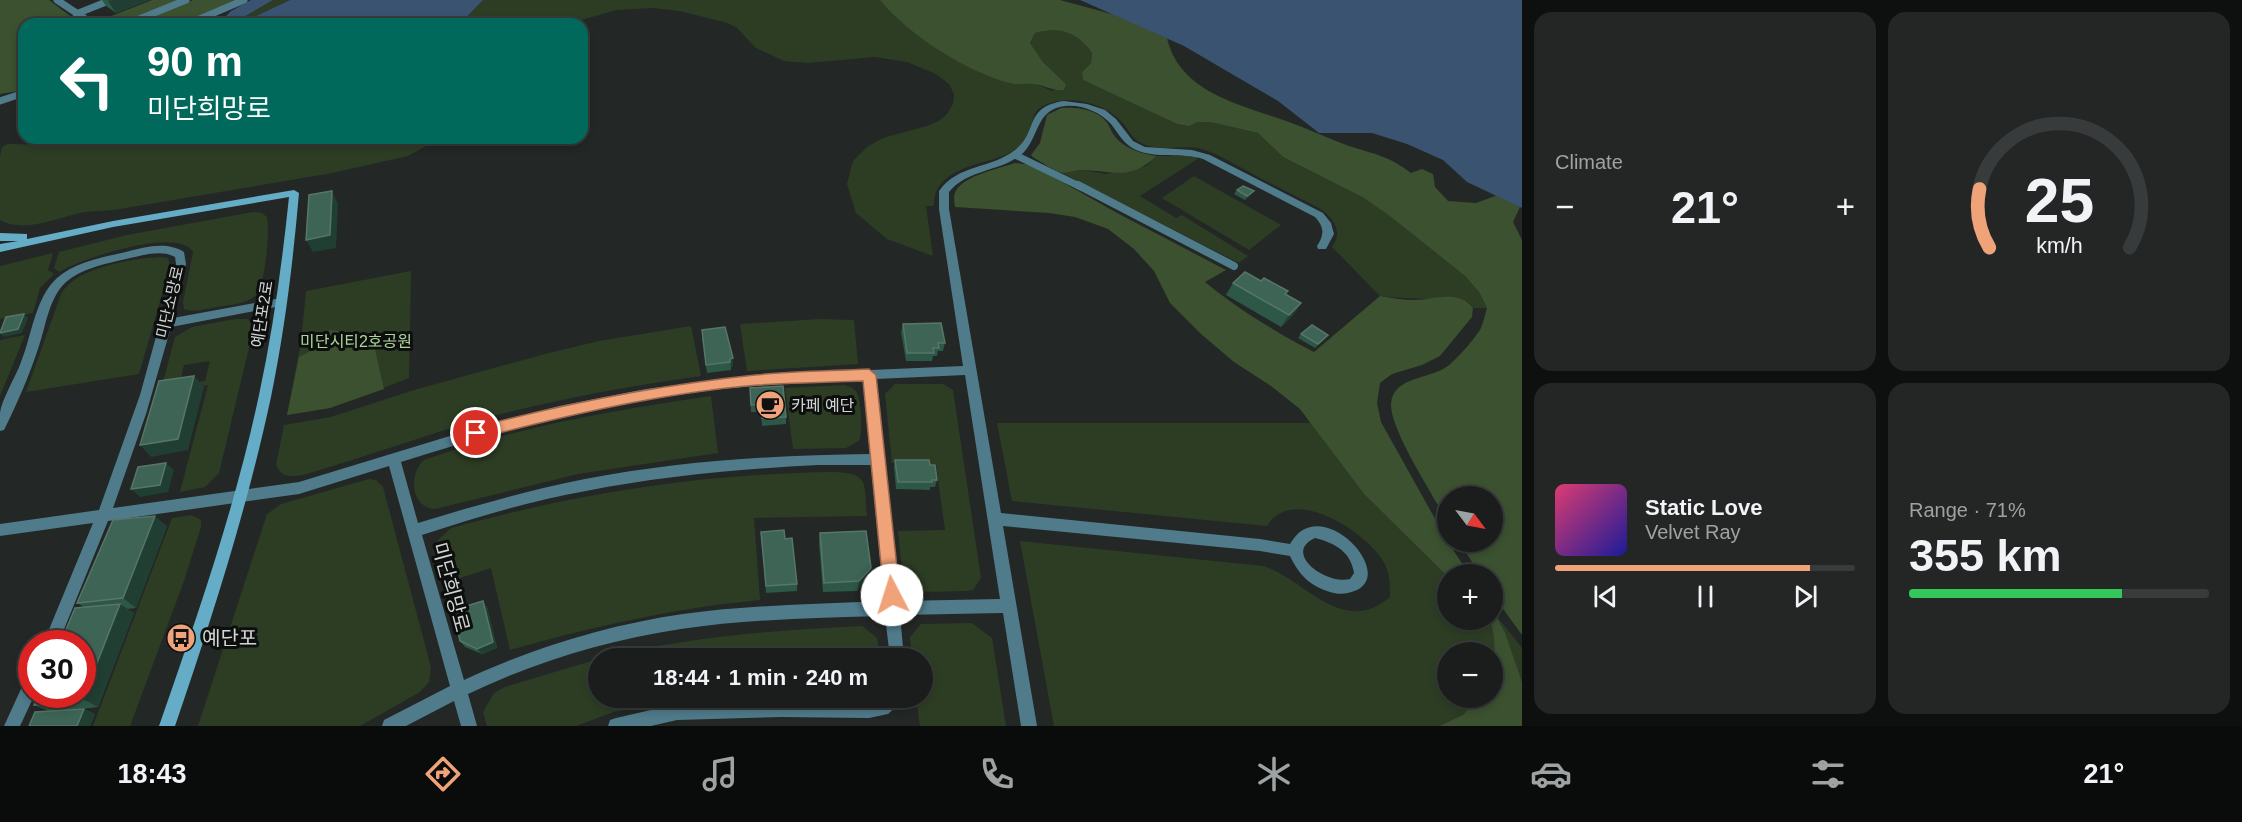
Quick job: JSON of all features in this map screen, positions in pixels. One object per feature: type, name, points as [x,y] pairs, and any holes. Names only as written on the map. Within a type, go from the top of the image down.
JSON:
[{"type":"street","points":[[1029,726],[1008,606],[997,519],[943,200],[944,191],[959,177],[1015,155],[1031,139],[1042,111],[1066,104],[1088,107],[1107,115],[1126,139],[1134,145],[1152,152],[1181,151],[1205,156],[1313,212],[1328,226],[1329,236],[1322,246]]},
{"type":"street","name":"예단포2로","points":[[0,248],[54,236],[294,193],[281,302],[267,381],[240,496],[224,553],[167,726]]},
{"type":"street","points":[[0,237],[54,236]]},
{"type":"street","points":[[0,255],[54,236]]},
{"type":"street","name":"미단소망로","points":[[0,426],[54,288],[72,273],[135,253],[162,250],[176,252],[180,255],[181,264],[140,415],[103,515],[56,630]]},
{"type":"street","points":[[166,324],[281,302]]},
{"type":"street","points":[[0,530],[299,488],[476,433],[559,411],[646,394],[756,380],[970,369]]},
{"type":"street","points":[[869,375],[896,648]]},
{"type":"street","name":"미단희망로","points":[[393,458],[468,726]]},
{"type":"street","points":[[414,531],[468,512],[519,498],[618,478],[748,463],[878,459]]},
{"type":"street","points":[[997,519],[1260,545],[1296,551]]},
{"type":"street","points":[[1315,532],[1334,537],[1352,550],[1359,561],[1361,573],[1358,581],[1351,586],[1341,588],[1328,586],[1305,571],[1296,551],[1298,541],[1304,535],[1315,532]]},
{"type":"street","points":[[390,726],[457,690],[568,647],[636,630],[732,615],[1008,606]]},
{"type":"street","points":[[12,726],[21,708]]},
{"type":"street","points":[[616,726],[677,712],[782,709],[869,711],[882,708]]},
{"type":"lane","points":[[57,0],[83,18]]},
{"type":"lane","points":[[76,14],[111,0]]},
{"type":"lane","points":[[142,18],[186,0]]},
{"type":"lane","points":[[202,18],[244,0]]},
{"type":"lane","points":[[0,101],[18,95]]},
{"type":"lane","points":[[1015,155],[1048,169],[1234,266]]},
{"type":"green space","points":[[0,0],[49,0],[73,18],[18,18],[18,91],[0,94]]},
{"type":"green space","points":[[152,0],[182,0],[137,18],[106,18]]},
{"type":"green space","points":[[193,0],[237,0],[194,18],[149,18]]},
{"type":"green space","points":[[273,0],[290,0],[256,16],[258,18],[242,18]]},
{"type":"green space","points":[[483,0],[880,0],[923,39],[958,61],[1012,83],[1035,84],[1052,91],[1066,84],[1043,62],[1030,43],[1035,33],[1052,30],[1067,32],[1080,40],[1092,53],[1091,63],[1082,72],[1083,80],[1177,124],[1188,126],[1197,122],[1210,122],[1258,133],[1283,157],[1364,198],[1391,217],[1465,276],[1479,292],[1487,308],[1473,308],[1468,302],[1457,300],[1380,296],[1332,247],[1337,230],[1329,216],[1319,208],[1210,152],[1190,147],[1158,148],[1143,144],[1115,115],[1107,110],[1090,103],[1072,100],[1054,102],[1040,108],[1034,116],[1026,138],[1013,151],[956,172],[940,185],[935,195],[934,206],[926,206],[933,256],[887,239],[856,213],[847,184],[853,161],[867,147],[883,138],[927,126],[939,121],[947,114],[953,104],[954,94],[949,84],[936,74],[907,62],[875,57],[808,63],[784,61],[756,48],[736,27],[679,11],[653,8],[617,10],[588,18],[466,18]]},
{"type":"green space","points":[[880,0],[1060,0],[1115,15],[1167,38],[1174,57],[1185,72],[1199,85],[1216,95],[1381,156],[1411,173],[1422,169],[1433,174],[1435,187],[1448,201],[1476,203],[1498,195],[1520,207],[1513,222],[1522,240],[1522,635],[1503,609],[1503,564],[1473,564],[1466,552],[1503,552],[1503,486],[1437,486],[1437,503],[1405,446],[1391,404],[1393,395],[1399,388],[1414,379],[1442,370],[1449,365],[1480,330],[1487,308],[1479,292],[1465,276],[1364,198],[1283,157],[1258,133],[1210,122],[1197,122],[1189,126],[1177,124],[1083,80],[1082,72],[1091,63],[1092,53],[1080,40],[1067,32],[1052,30],[1035,33],[1030,43],[1043,62],[1066,84],[1064,90],[1056,90],[1033,84],[1014,84],[979,72],[923,39]]},
{"type":"green space","points":[[1061,108],[1080,109],[1099,115],[1122,143],[1136,151],[1157,156],[1130,172],[1082,170],[1063,173],[1056,171],[1031,155],[1040,143],[1047,115]]},
{"type":"green space","points":[[8,144],[106,146],[430,144],[408,156],[332,173],[114,210],[85,212],[31,225],[10,224],[0,220],[2,147]]},
{"type":"green space","points":[[1157,156],[1199,158],[1140,196],[1176,218],[1182,215],[1248,256],[1239,263],[1062,173],[1083,170],[1106,174],[1146,166]]},
{"type":"green space","points":[[1015,163],[1032,165],[1226,270],[1205,282],[1258,320],[1314,352],[1380,296],[1414,300],[1453,297],[1467,302],[1473,308],[1472,317],[1440,356],[1422,365],[1392,374],[1380,383],[1377,403],[1381,422],[1437,522],[1437,552],[1455,552],[1462,564],[1437,564],[1437,566],[1364,494],[1300,409],[1271,386],[1234,362],[1201,334],[1170,303],[1154,271],[1134,249],[1108,229],[1075,217],[1049,213],[955,207],[955,193],[962,184],[992,170]]},
{"type":"green space","points":[[1194,176],[1281,225],[1249,250],[1162,198]]},
{"type":"green space","points":[[253,212],[262,213],[267,217],[266,258],[259,290],[252,298],[243,302],[192,311],[184,309],[183,302],[193,252],[184,245],[169,242],[128,247],[70,266],[59,272],[54,268],[59,252],[127,235]]},
{"type":"green space","points":[[53,253],[48,270],[54,274],[40,288],[33,313],[0,319],[0,266]]},
{"type":"green space","points":[[160,257],[168,258],[170,267],[139,374],[26,392],[61,294],[68,285],[79,277],[105,266]]},
{"type":"green space","name":"미단시티2호공원","points":[[411,271],[409,378],[330,408],[287,415],[301,342],[306,291]]},
{"type":"green space","points":[[235,319],[248,319],[254,327],[219,473],[205,487],[180,492],[208,385],[160,393],[175,337],[192,327]],"holes":[[[210,361],[205,381],[179,386],[184,365]]]},
{"type":"green space","points":[[820,319],[854,320],[858,364],[747,371],[740,324]]},
{"type":"green space","points":[[691,326],[701,376],[593,394],[513,411],[303,475],[284,474],[276,465],[284,425],[331,417],[414,390],[545,354],[599,341]]},
{"type":"green space","points":[[329,330],[379,336],[374,345],[384,389],[330,408],[287,415],[299,357],[326,343]]},
{"type":"green space","points":[[25,335],[0,396],[0,340]]},
{"type":"green space","points":[[895,384],[943,384],[953,390],[981,578],[973,590],[918,591],[905,581],[898,531],[945,530],[936,464],[892,463],[885,394]]},
{"type":"green space","points":[[845,385],[855,390],[858,397],[861,424],[859,441],[846,448],[793,449],[785,388]]},
{"type":"green space","points":[[711,396],[718,453],[578,474],[435,509],[421,503],[414,489],[416,473],[424,460],[459,448],[566,421]]},
{"type":"green space","points":[[997,423],[1311,423],[1364,494],[1437,566],[1437,630],[1493,630],[1496,642],[1437,642],[1437,708],[1469,708],[1463,715],[1439,726],[1054,726],[1020,541],[1263,566],[1279,573],[1324,602],[1340,609],[1356,611],[1372,608],[1390,597],[1390,583],[1383,561],[1361,537],[1328,516],[1310,511],[1293,510],[1278,514],[1267,526],[1012,501]]},
{"type":"green space","points":[[833,472],[854,475],[863,482],[867,516],[754,518],[760,600],[634,619],[510,650],[491,568],[442,584],[433,551],[439,539],[451,528],[593,495],[687,481]]},
{"type":"green space","points":[[369,479],[376,480],[383,487],[431,667],[429,682],[420,692],[360,726],[198,726],[267,514],[281,504]]},
{"type":"green space","points":[[191,515],[201,520],[201,527],[184,581],[130,726],[93,726],[172,518]]},
{"type":"green space","points":[[972,623],[992,638],[1006,726],[920,726],[917,708],[933,708],[933,648],[911,648],[910,637],[921,624]]},
{"type":"green space","points":[[1503,624],[1522,648],[1522,682],[1501,630]]},
{"type":"green space","points":[[862,626],[877,638],[878,648],[650,648],[731,636]]},
{"type":"green space","points":[[1503,629],[1522,682],[1522,726],[1439,726],[1463,715],[1469,708],[1503,708],[1503,642],[1494,642],[1493,630]]},
{"type":"green space","points":[[588,662],[588,708],[632,708],[576,726],[487,726],[483,712],[494,693],[505,687]]},
{"type":"water","points":[[251,0],[273,0],[242,18],[224,18],[231,11]]},
{"type":"water","points":[[290,0],[483,0],[466,18],[257,18],[256,16]]},
{"type":"water","points":[[1080,0],[1522,0],[1522,208],[1467,182],[1443,160],[1407,144],[1372,133],[1319,133],[1278,101],[1184,46]]},
{"type":"building","points":[[1243,186],[1254,191],[1247,196],[1237,190]]},
{"type":"building","points":[[332,191],[330,235],[306,240],[309,195]]},
{"type":"building","points":[[1245,272],[1261,281],[1264,278],[1288,291],[1285,294],[1301,303],[1289,315],[1233,283]]},
{"type":"building","points":[[24,314],[18,329],[0,333],[6,317]]},
{"type":"building","points":[[941,323],[945,343],[938,343],[939,348],[933,348],[934,353],[907,353],[903,324]]},
{"type":"building","points":[[1312,325],[1328,335],[1318,344],[1301,334]]},
{"type":"building","points":[[725,327],[733,358],[730,362],[706,365],[702,330]]},
{"type":"building","points":[[194,376],[178,439],[140,445],[159,381]]},
{"type":"building","points":[[783,386],[786,417],[762,418],[761,404],[751,405],[750,388]]},
{"type":"building","points":[[895,460],[929,460],[930,465],[935,465],[937,480],[898,482]]},
{"type":"building","points":[[166,463],[160,485],[131,489],[138,467]]},
{"type":"building","points":[[155,516],[123,598],[77,603],[113,520]]},
{"type":"building","points":[[784,530],[785,539],[792,538],[797,584],[766,586],[761,532]]},
{"type":"building","points":[[866,531],[871,568],[859,581],[824,583],[820,533]]},
{"type":"building","points":[[483,601],[493,642],[477,649],[460,641],[453,610]]},
{"type":"building","points":[[120,604],[96,666],[96,630],[66,630],[75,608]]},
{"type":"building","points":[[84,709],[77,726],[29,726],[35,712]]},
{"type":"place","name":"카페 예단","points":[[770,405]]},
{"type":"place","name":"예단포","points":[[181,638]]},
{"type":"route","points":[[476,433],[559,411],[646,394],[756,380],[869,375],[892,595]]}]
